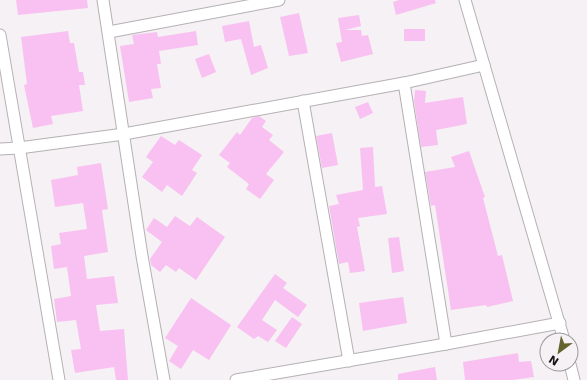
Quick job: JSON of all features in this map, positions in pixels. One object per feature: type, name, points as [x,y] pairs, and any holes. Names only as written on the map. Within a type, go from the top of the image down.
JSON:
[{"type":"street","points":[[103,0],[142,256],[164,380]]},
{"type":"street","points":[[109,32],[279,0]]},
{"type":"street","points":[[464,0],[562,332]]},
{"type":"street","points":[[0,35],[58,380]]},
{"type":"street","points":[[0,149],[20,148],[124,134],[404,83],[484,65]]},
{"type":"street","points":[[404,83],[446,344]]},
{"type":"street","points":[[304,101],[349,361]]},
{"type":"street","points":[[236,380],[560,323]]},
{"type":"building","points":[[16,0],[87,0],[88,8],[18,15]]},
{"type":"building","points":[[399,0],[435,0],[436,3],[396,15],[393,2]]},
{"type":"building","points":[[299,13],[308,53],[289,56],[280,17]]},
{"type":"building","points":[[359,15],[361,26],[345,30],[361,30],[362,36],[368,35],[373,54],[341,62],[336,43],[342,42],[338,18]]},
{"type":"building","points":[[249,21],[254,47],[261,45],[268,68],[251,75],[241,39],[225,42],[222,26]]},
{"type":"building","points":[[404,29],[425,29],[425,41],[404,41]]},
{"type":"building","points":[[68,31],[70,43],[74,43],[79,72],[83,72],[85,85],[79,85],[83,111],[51,116],[53,124],[33,128],[24,85],[27,84],[21,37]]},
{"type":"building","points":[[196,31],[198,45],[159,51],[161,64],[157,64],[161,88],[151,89],[153,98],[129,102],[120,46],[134,44],[132,35],[157,32],[158,37]]},
{"type":"building","points":[[209,54],[216,72],[202,78],[195,59]]},
{"type":"building","points":[[415,90],[426,91],[425,103],[463,97],[467,124],[436,130],[438,145],[421,147],[414,101]]},
{"type":"building","points":[[368,102],[373,113],[360,119],[355,107]]},
{"type":"building","points":[[259,116],[266,121],[262,127],[273,135],[269,140],[284,152],[266,174],[274,180],[260,199],[246,189],[249,184],[227,167],[230,163],[219,155],[237,132],[240,135],[252,118]]},
{"type":"building","points":[[332,133],[338,165],[322,168],[316,136]]},
{"type":"building","points":[[161,136],[175,145],[179,140],[202,155],[192,170],[197,173],[182,196],[167,185],[162,192],[142,177],[153,162],[146,157]]},
{"type":"building","points":[[373,147],[375,187],[382,186],[387,214],[358,218],[360,226],[357,227],[365,271],[350,273],[348,262],[339,264],[329,206],[339,204],[336,195],[363,190],[360,148]]},
{"type":"building","points":[[469,151],[485,197],[483,198],[498,256],[502,255],[513,301],[487,307],[486,305],[451,310],[435,205],[431,206],[425,172],[455,167],[451,157]]},
{"type":"building","points":[[101,163],[108,209],[102,210],[108,252],[84,256],[87,279],[114,276],[118,303],[96,305],[100,331],[124,329],[128,380],[116,380],[114,367],[75,373],[71,350],[81,349],[76,320],[57,322],[54,299],[71,296],[67,267],[54,269],[51,246],[61,244],[59,233],[87,229],[83,203],[55,207],[51,180],[78,175],[77,167]]},
{"type":"building","points":[[175,216],[190,226],[197,217],[225,237],[196,280],[179,268],[176,272],[166,265],[160,272],[151,265],[150,259],[162,242],[146,230],[154,218],[167,227]]},
{"type":"building","points":[[399,237],[404,271],[392,273],[388,238]]},
{"type":"building","points":[[275,274],[287,283],[283,288],[307,305],[298,317],[275,300],[262,320],[277,330],[268,342],[258,336],[254,339],[237,327]]},
{"type":"building","points":[[403,297],[407,323],[363,331],[359,303]]},
{"type":"building","points":[[191,298],[231,325],[209,360],[193,350],[181,369],[169,361],[178,346],[165,338]]},
{"type":"building","points":[[292,317],[302,324],[286,348],[275,341]]},
{"type":"building","points":[[518,353],[519,362],[531,361],[534,377],[513,380],[465,380],[463,362]]},
{"type":"building","points":[[435,367],[437,380],[398,380],[398,374]]}]
